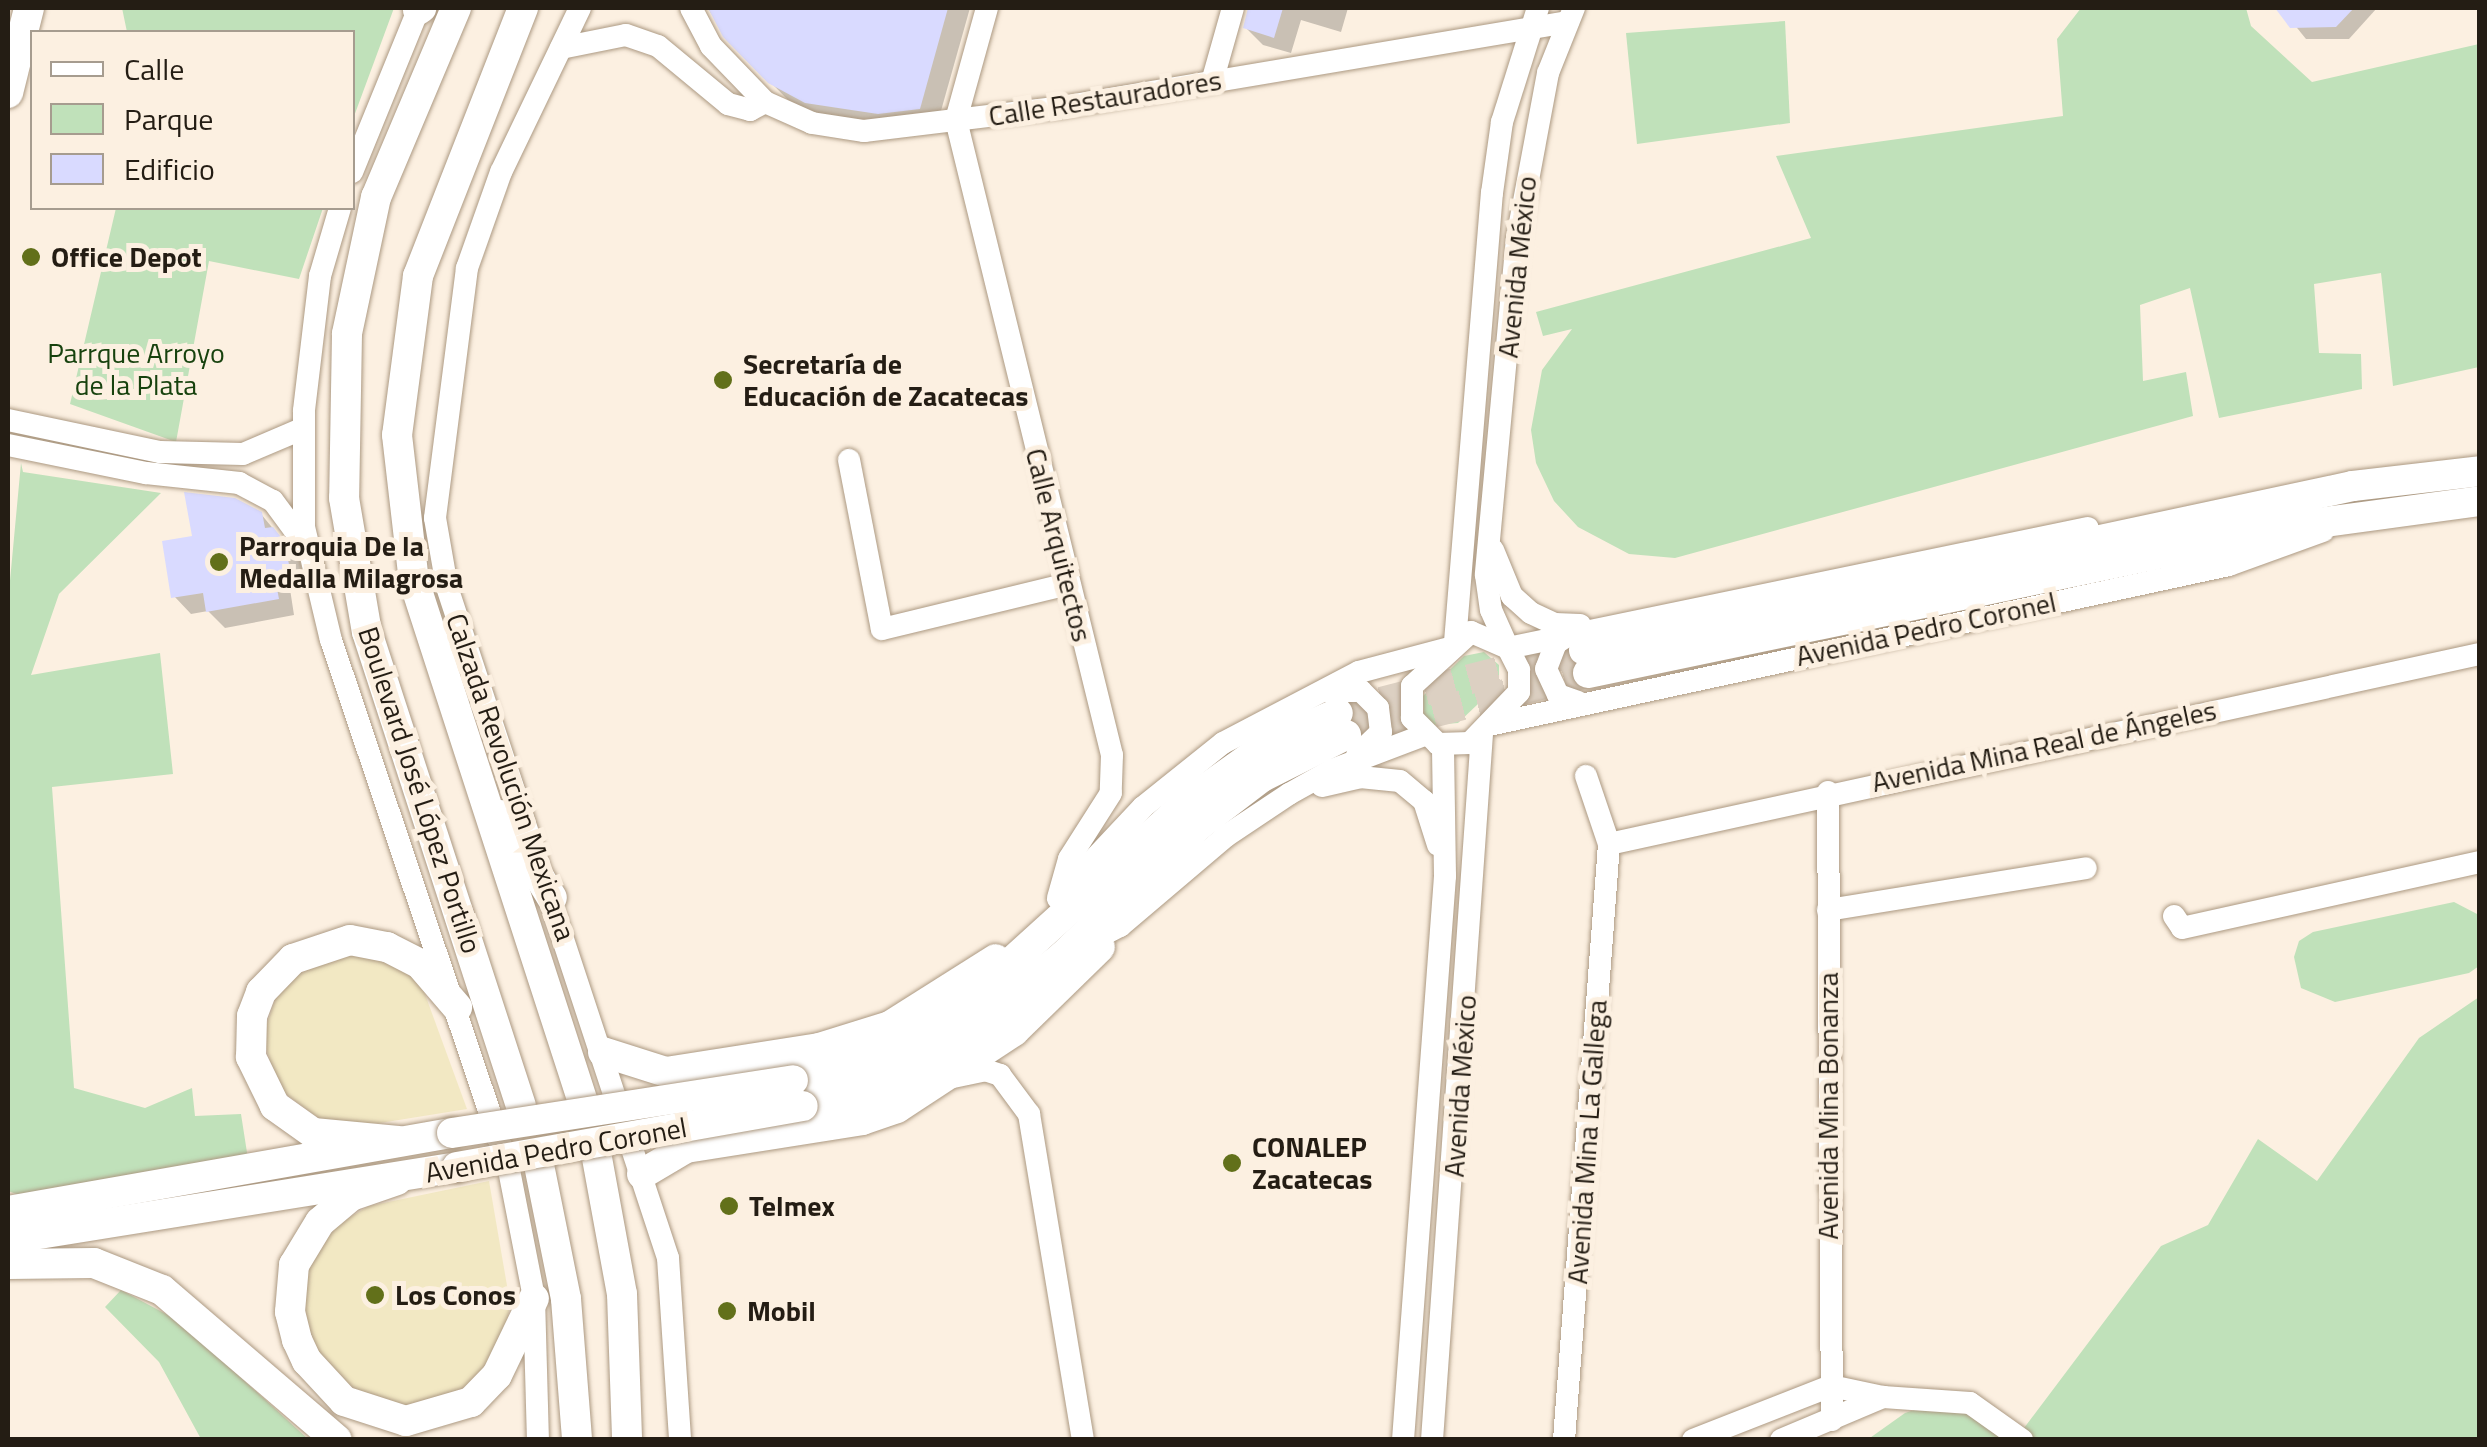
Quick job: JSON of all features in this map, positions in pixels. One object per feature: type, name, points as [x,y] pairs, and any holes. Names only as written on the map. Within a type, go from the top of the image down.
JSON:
[{"type":"main road","points":[[8,93],[29,8]]},
{"type":"main road","name":"Boulevard José López Portillo","points":[[456,8],[376,197],[348,334],[344,480],[367,632],[522,1106]]},
{"type":"main road","name":"Boulevard José López Portillo","points":[[523,8],[418,276],[396,435],[414,581],[459,731],[583,1102]]},
{"type":"main road","name":"Avenida Pedro Coronel","points":[[1585,651],[2356,502],[2480,471]]},
{"type":"main road","name":"Avenida Pedro Coronel","points":[[2356,502],[2480,501]]},
{"type":"main road","name":"Avenida Pedro Coronel","points":[[14,1208],[452,1132],[798,1093],[865,1090],[931,1060],[1053,931],[1203,790],[1270,743],[1342,724]]},
{"type":"main road","points":[[459,731],[552,898]]},
{"type":"main road","points":[[440,856],[457,1007]]},
{"type":"main road","points":[[642,1174],[673,1152],[862,1120],[950,1078],[1055,994],[1120,926]]},
{"type":"main road","points":[[602,1052],[658,1071],[856,1038],[916,1011],[999,957],[1053,931]]},
{"type":"main road","points":[[398,1141],[314,1133],[276,1106],[252,1056],[252,1016],[262,992],[293,959],[350,940],[387,947],[420,964],[457,1007]]},
{"type":"main road","points":[[658,1071],[653,1102],[659,1130],[673,1152]]},
{"type":"main road","name":"Avenida Pedro Coronel","points":[[8,1239],[397,1180],[798,1093]]},
{"type":"main road","points":[[597,1158],[622,1294],[627,1440]]},
{"type":"main road","points":[[539,1165],[566,1299],[577,1440]]},
{"type":"main road","points":[[397,1180],[336,1209],[294,1265],[290,1312],[297,1340],[307,1362],[344,1400],[406,1421],[471,1402],[498,1375],[534,1298]]},
{"type":"main road","points":[[8,1264],[94,1263],[162,1290],[337,1440]]},
{"type":"street","points":[[355,165],[419,8]]},
{"type":"street","name":"Calzada Revolución Mexicana","points":[[580,8],[501,172],[466,268],[435,518],[448,587],[642,1174],[675,1306],[680,1440]]},
{"type":"street","name":"Calle Restauradores","points":[[691,8],[712,46],[766,102],[812,123],[864,131],[1212,82],[1534,18],[1571,15]]},
{"type":"street","name":"Calle Arquitectos","points":[[988,8],[956,120],[1112,754],[1111,793],[1069,859],[1053,931]]},
{"type":"street","points":[[1212,82],[1233,8]]},
{"type":"street","name":"Avenida México","points":[[1508,648],[1487,594],[1517,238],[1548,73],[1571,15]]},
{"type":"street","name":"Avenida México","points":[[1452,645],[1492,193],[1502,122],[1534,18]]},
{"type":"street","points":[[561,48],[626,35],[658,46],[728,104],[750,110],[766,102]]},
{"type":"street","points":[[339,210],[320,276],[304,428],[308,549],[331,640],[509,1170],[534,1298],[538,1440]]},
{"type":"street","points":[[8,420],[160,452],[243,454],[304,428]]},
{"type":"street","points":[[57,457],[62,433]]},
{"type":"street","points":[[8,445],[57,457],[240,483],[272,500],[308,549]]},
{"type":"street","points":[[848,460],[882,629],[1068,584]]},
{"type":"street","name":"Avenida Pedro Coronel","points":[[1508,648],[1585,651],[1614,622],[2238,498],[2356,502]]},
{"type":"street","name":"Avenida Pedro Coronel","points":[[1486,729],[1578,702],[2229,565],[2356,502]]},
{"type":"street","points":[[1490,541],[1499,573],[1531,614],[1555,624],[1614,622]]},
{"type":"street","points":[[1471,632],[1508,648],[1520,670],[1520,692],[1470,743],[1434,740],[1412,718],[1412,686],[1452,645],[1471,632]]},
{"type":"street","points":[[1578,702],[1558,696],[1546,670],[1556,643],[1585,651]]},
{"type":"street","name":"Avenida Pedro Coronel","points":[[1053,931],[1179,777],[1308,694],[1452,645]]},
{"type":"street","name":"Avenida Mina Real de Ángeles","points":[[1609,844],[1828,792],[2480,654]]},
{"type":"street","points":[[1308,694],[1349,688],[1378,708],[1376,740],[1332,770]]},
{"type":"street","name":"Avenida México","points":[[1432,1440],[1486,729]]},
{"type":"street","name":"Avenida México","points":[[1404,1440],[1445,876],[1434,740]]},
{"type":"street","name":"Avenida Pedro Coronel","points":[[1053,931],[1120,926],[1226,836],[1289,794],[1332,770],[1434,740]]},
{"type":"street","points":[[1586,776],[1609,844]]},
{"type":"street","points":[[1289,794],[1360,777],[1400,780],[1430,814],[1445,876]]},
{"type":"street","name":"Avenida Mina Bonanza","points":[[1828,792],[1832,1420]]},
{"type":"street","name":"Avenida Mina La Gallega","points":[[1564,1440],[1609,844]]},
{"type":"street","points":[[2174,916],[2182,928],[2480,862]]},
{"type":"street","points":[[1828,910],[2086,868]]},
{"type":"street","points":[[950,1078],[986,1070],[1000,1075],[1029,1114],[1083,1440]]},
{"type":"street","points":[[1693,1440],[1831,1386],[1883,1398],[1970,1403],[2022,1440]]},
{"type":"street","points":[[1781,1440],[1883,1398]]},
{"type":"green space","points":[[122,8],[394,8],[355,114],[355,30],[127,30]]},
{"type":"green space","points":[[2081,8],[2246,8],[2251,26],[2312,82],[2479,44],[2479,367],[2393,386],[2381,273],[2314,284],[2319,353],[2361,354],[2362,389],[2219,418],[2190,288],[2140,305],[2143,381],[2186,372],[2193,416],[1675,558],[1629,554],[1578,527],[1554,501],[1536,463],[1531,430],[1542,370],[1572,329],[1543,336],[1536,312],[1811,238],[1776,156],[2063,116],[2057,39]]},
{"type":"green space","points":[[1785,21],[1790,123],[1637,144],[1626,33]]},
{"type":"green space","name":"Parrque Arroyo de la Plata","points":[[116,210],[322,210],[299,279],[209,261],[176,442],[70,404]]},
{"type":"green space","points":[[21,463],[23,472],[161,493],[59,594],[31,675],[160,653],[173,774],[52,787],[74,1088],[145,1108],[192,1088],[195,1116],[241,1114],[248,1159],[28,1198],[8,1191],[8,602]]},
{"type":"green space","points":[[1484,652],[1499,665],[1499,684],[1458,723],[1433,725],[1424,716],[1423,696],[1464,656]]},
{"type":"green space","points":[[2454,902],[2479,915],[2479,966],[2469,973],[2335,1002],[2301,988],[2294,957],[2299,941],[2313,932]]},
{"type":"green space","points":[[2479,997],[2479,1439],[2015,1440],[2161,1246],[2208,1225],[2258,1139],[2317,1181],[2419,1038]]},
{"type":"green space","points":[[121,1290],[179,1321],[308,1439],[201,1439],[159,1362],[105,1307]]},
{"type":"green space","points":[[1940,1401],[1970,1409],[2010,1440],[1867,1440],[1905,1413]]},
{"type":"sand","points":[[349,950],[402,967],[422,986],[467,1109],[355,1127],[325,1123],[278,1088],[263,1036],[279,988],[296,970]]},
{"type":"sand","points":[[489,1181],[510,1303],[505,1339],[488,1370],[462,1393],[394,1409],[360,1399],[311,1348],[302,1314],[305,1278],[318,1248],[340,1223],[369,1206]]},
{"type":"building","points":[[708,8],[948,8],[920,109],[878,114],[805,103],[768,83],[723,37]]},
{"type":"building","points":[[1248,8],[1283,8],[1274,38],[1243,28]]},
{"type":"building","points":[[2275,8],[2354,8],[2336,27],[2290,28]]},
{"type":"building","points":[[184,492],[235,498],[262,512],[265,528],[273,527],[284,541],[290,569],[274,573],[279,599],[206,612],[203,593],[171,598],[162,541],[192,536]]},
{"type":"tunnel","points":[[1338,713],[1584,650]]},
{"type":"tunnel","points":[[1346,735],[1588,673]]},
{"type":"place","name":"Office Depot","points":[[31,257]]},
{"type":"place","name":"Secretaría de Educación de Zacatecas","points":[[723,380]]},
{"type":"place","name":"Parroquia De la Medalla Milagrosa","points":[[219,562]]},
{"type":"place","name":"CONALEP Zacatecas","points":[[1232,1163]]},
{"type":"place","name":"Telmex","points":[[729,1206]]},
{"type":"place","name":"Los Conos","points":[[375,1295]]},
{"type":"place","name":"Mobil","points":[[727,1311]]}]
